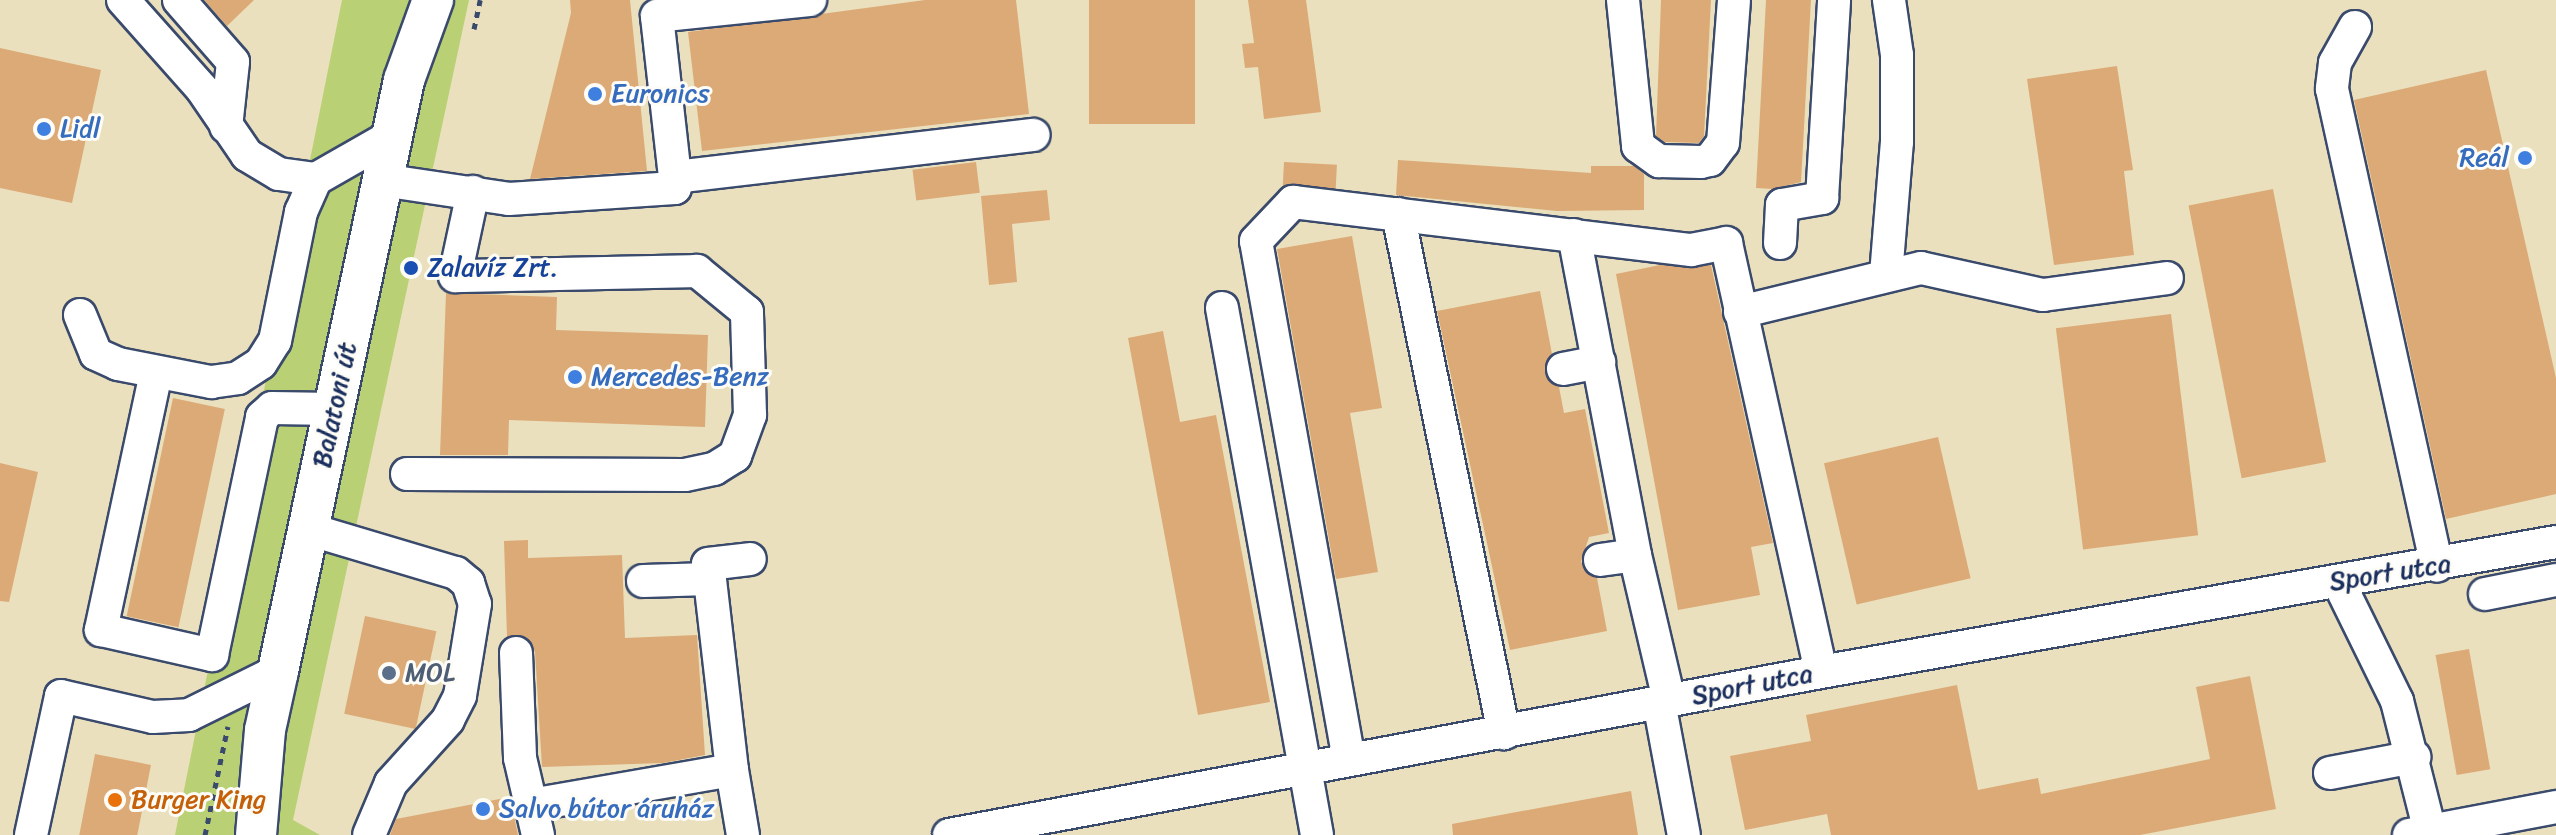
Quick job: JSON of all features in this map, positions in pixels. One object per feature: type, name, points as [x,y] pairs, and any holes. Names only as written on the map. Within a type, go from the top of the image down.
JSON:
[{"type":"main road","name":"Balatoni út","points":[[227,835],[265,730],[278,671],[404,80],[409,0]]},
{"type":"main road","name":"Balatoni út","points":[[404,80],[433,0]]},
{"type":"main road","name":"Balatoni út","points":[[256,835],[265,730]]},
{"type":"street","points":[[123,0],[202,89],[226,127],[261,167],[316,179]]},
{"type":"street","points":[[179,0],[233,62],[226,127]]},
{"type":"street","points":[[382,180],[509,199],[675,188],[656,8],[810,0]]},
{"type":"street","points":[[1623,0],[1638,146],[1659,161],[1701,162],[1710,160],[1723,143],[1734,0]]},
{"type":"street","points":[[1780,243],[1782,205],[1822,198],[1834,0]]},
{"type":"street","points":[[1886,275],[1897,142],[1897,55],[1889,0]]},
{"type":"street","points":[[2355,27],[2335,63],[2332,89],[2437,566]]},
{"type":"street","points":[[80,315],[96,354],[156,373],[211,382],[238,378],[261,363],[275,341],[301,212],[316,179],[393,135]]},
{"type":"street","points":[[675,177],[1034,135]]},
{"type":"street","points":[[407,474],[685,475],[714,469],[735,456],[750,415],[747,312],[697,271],[455,276],[473,192]]},
{"type":"street","points":[[1349,760],[1256,241],[1293,202],[1691,250],[1726,243],[1821,672]]},
{"type":"street","points":[[1398,214],[1504,733]]},
{"type":"street","points":[[1574,235],[1664,701],[1684,835]]},
{"type":"street","points":[[1740,312],[1921,268],[2043,295],[2167,278]]},
{"type":"street","points":[[1222,308],[1317,835]]},
{"type":"street","points":[[1563,369],[1599,362]]},
{"type":"street","points":[[156,373],[101,630],[212,655],[262,417],[272,408],[334,409]]},
{"type":"street","points":[[308,529],[456,573],[468,583],[475,604],[460,696],[448,720],[391,783],[369,835]]},
{"type":"street","name":"Sport utca","points":[[949,835],[1821,672],[2437,566],[2556,542]]},
{"type":"street","points":[[1600,560],[1635,555]]},
{"type":"street","points":[[743,835],[732,770],[708,564],[750,559]]},
{"type":"street","points":[[643,581],[710,579]]},
{"type":"street","points":[[2485,594],[2556,580]]},
{"type":"street","points":[[2338,581],[2397,701],[2414,757],[2423,834],[2556,807]]},
{"type":"street","points":[[516,653],[520,758],[534,820],[732,770]]},
{"type":"street","points":[[31,835],[61,696],[153,717],[189,715],[234,696],[278,671]]},
{"type":"street","points":[[2330,773],[2414,757]]},
{"type":"path","points":[[474,29],[480,0]]},
{"type":"path","points":[[205,835],[234,696]]},
{"type":"green space","points":[[342,0],[469,0],[293,820],[320,835],[175,835]]},
{"type":"building","points":[[204,0],[254,0],[227,26]]},
{"type":"building","name":"Euronics","points":[[570,0],[630,0],[647,171],[530,179],[571,13]]},
{"type":"building","points":[[925,0],[1016,0],[1029,114],[702,151],[688,32]]},
{"type":"building","points":[[1089,0],[1195,0],[1195,124],[1089,124]]},
{"type":"building","points":[[1248,0],[1306,0],[1321,112],[1264,119],[1258,67],[1245,68],[1242,44],[1254,43]]},
{"type":"building","points":[[1661,0],[1711,0],[1704,136],[1699,143],[1665,142],[1656,136]]},
{"type":"building","points":[[1766,0],[1811,0],[1801,182],[1773,189],[1756,188]]},
{"type":"building","name":"Lidl","points":[[0,48],[101,70],[72,203],[0,188]]},
{"type":"building","points":[[2117,66],[2133,170],[2124,171],[2134,255],[2054,265],[2027,79]]},
{"type":"building","points":[[2486,70],[2556,378],[2556,494],[2446,519],[2354,100]]},
{"type":"building","points":[[1398,160],[1591,173],[1591,166],[1634,166],[1644,174],[1644,210],[1557,211],[1396,195]]},
{"type":"building","points":[[976,162],[980,193],[916,201],[912,170]]},
{"type":"building","points":[[1284,162],[1337,165],[1336,190],[1283,187]]},
{"type":"building","points":[[2273,189],[2326,462],[2242,478],[2189,205]]},
{"type":"building","points":[[1047,190],[1050,220],[1012,224],[1017,282],[989,285],[981,196]]},
{"type":"building","points":[[1352,236],[1382,408],[1350,413],[1378,572],[1336,579],[1277,249]]},
{"type":"building","points":[[1660,265],[1711,265],[1773,543],[1751,547],[1760,595],[1678,610],[1616,274]]},
{"type":"building","points":[[1540,291],[1552,354],[1545,373],[1559,387],[1564,413],[1585,409],[1609,533],[1589,537],[1581,562],[1597,578],[1607,631],[1510,650],[1437,311]]},
{"type":"building","name":"Mercedes-Benz","points":[[446,293],[557,297],[556,330],[708,335],[705,427],[509,420],[508,455],[440,455]]},
{"type":"building","points":[[2171,314],[2198,535],[2083,549],[2056,328]]},
{"type":"building","points":[[1163,331],[1180,422],[1216,415],[1270,702],[1198,715],[1128,338]]},
{"type":"building","points":[[173,398],[225,409],[178,627],[127,616]]},
{"type":"building","points":[[1938,437],[1971,578],[1857,605],[1824,463]]},
{"type":"building","points":[[0,463],[38,472],[9,602],[0,601]]},
{"type":"building","points":[[528,540],[528,558],[622,555],[625,638],[697,635],[705,755],[663,763],[542,767],[535,652],[526,637],[507,637],[504,541]]},
{"type":"building","name":"MOL","points":[[365,616],[436,631],[416,729],[344,714]]},
{"type":"building","points":[[2469,649],[2490,769],[2457,775],[2436,655]]},
{"type":"building","points":[[2250,676],[2276,809],[2140,835],[1831,835],[1827,814],[1745,830],[1730,756],[1811,741],[1806,715],[1957,685],[1978,790],[2038,778],[2041,794],[2210,759],[2196,687]]},
{"type":"building","name":"Burger King","points":[[95,754],[151,765],[137,835],[79,835]]},
{"type":"building","points":[[1631,791],[1638,835],[1453,835],[1452,824]]},
{"type":"building","name":"Salvo bútor áruház","points":[[510,797],[518,835],[390,835],[396,819]]},
{"type":"place","name":"Euronics","points":[[595,94]]},
{"type":"place","name":"Lidl","points":[[44,129]]},
{"type":"place","name":"Reál","points":[[2525,158]]},
{"type":"place","name":"Zalavíz Zrt.","points":[[411,268]]},
{"type":"place","name":"Mercedes-Benz","points":[[575,377]]},
{"type":"place","name":"MOL","points":[[389,673]]},
{"type":"place","name":"Burger King","points":[[115,800]]},
{"type":"place","name":"Salvo bútor áruház","points":[[483,809]]}]
